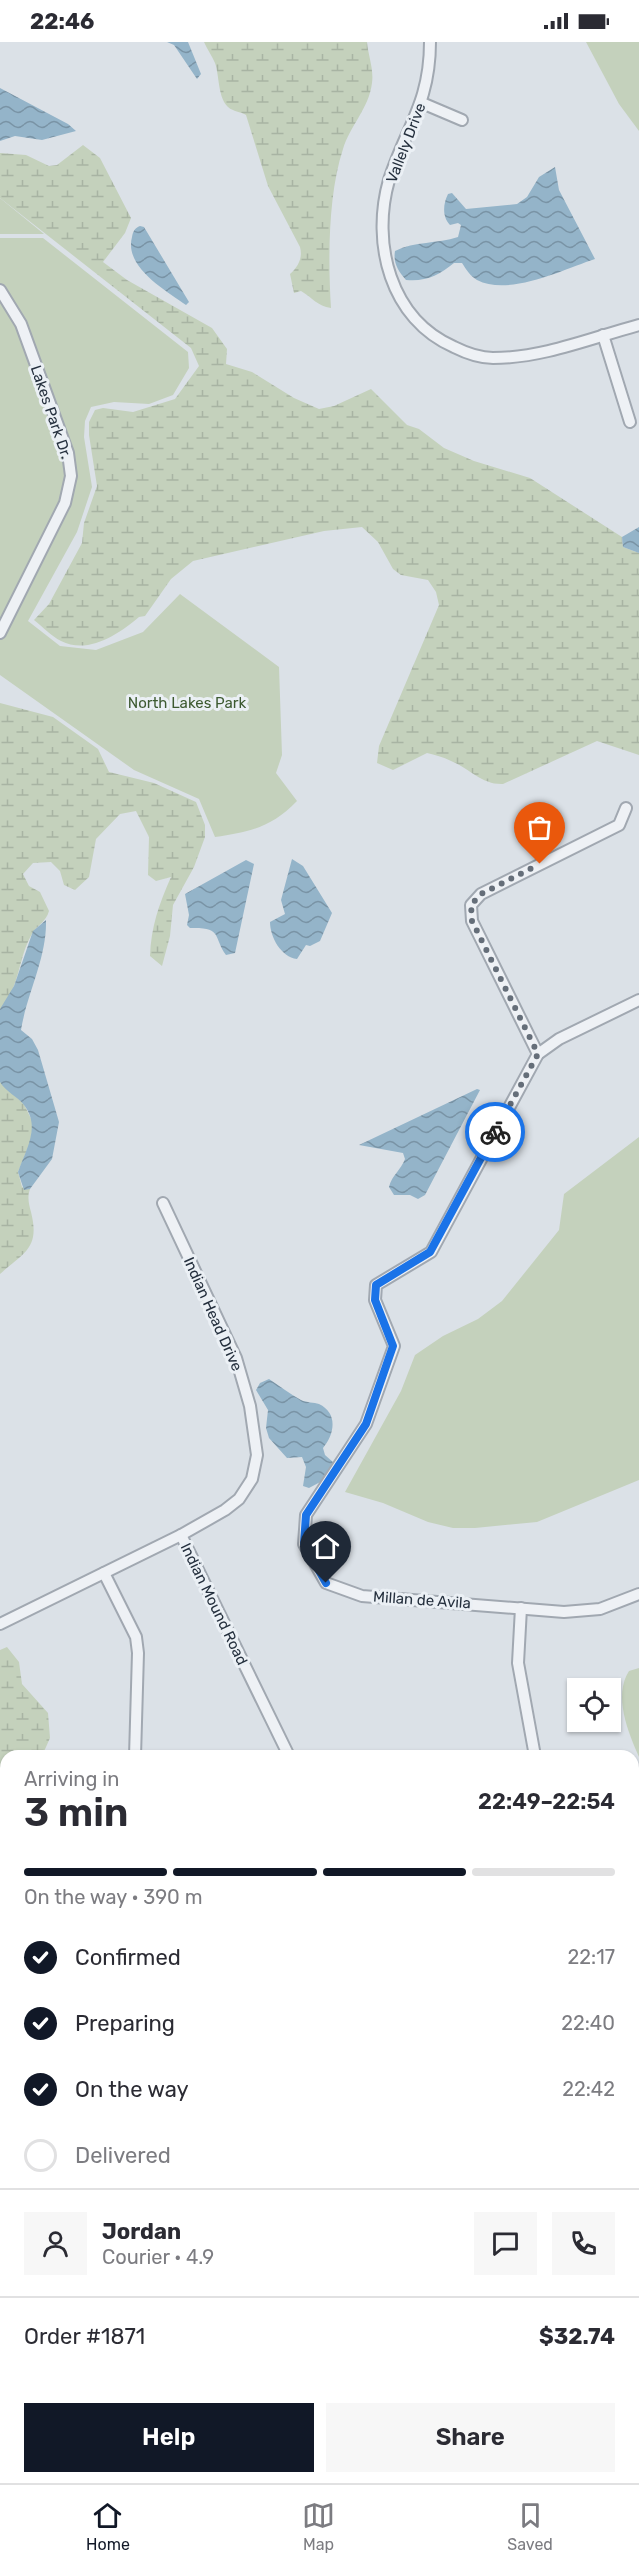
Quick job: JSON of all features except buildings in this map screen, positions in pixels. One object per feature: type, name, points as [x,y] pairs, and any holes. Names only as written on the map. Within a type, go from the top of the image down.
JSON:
[{"type":"street","name":"Vallely Drive","points":[[430,42],[430,71],[422,104],[389,180],[382,219],[382,245],[387,268],[397,293],[409,313],[445,344],[467,353],[490,358],[530,357],[639,325]]},
{"type":"street","points":[[422,104],[462,120]]},
{"type":"street","name":"Lakes Park Dr.","points":[[0,290],[21,324],[68,453],[71,476],[65,503],[0,633]]},
{"type":"street","points":[[603,335],[630,422]]},
{"type":"street","points":[[538,1054],[472,921],[471,905],[481,894],[619,825],[626,808]]},
{"type":"street","name":"Millan de Avila","points":[[639,1000],[559,1039],[538,1054],[430,1252],[376,1285],[375,1300],[393,1346],[366,1424],[306,1515],[304,1544],[326,1583],[362,1596],[564,1612],[600,1609],[639,1594]]},
{"type":"street","name":"Indian Head Drive","points":[[163,1203],[236,1358],[250,1406],[257,1455],[252,1479],[239,1499],[181,1535]]},
{"type":"street","name":"Indian Mound Road","points":[[0,1624],[181,1535],[286,1750]]},
{"type":"street","points":[[104,1573],[136,1637],[135,1750]]},
{"type":"street","points":[[521,1608],[518,1663],[534,1750]]},
{"type":"green space","points":[[204,42],[367,42],[372,73],[370,92],[346,141],[334,186],[330,249],[331,308],[319,304],[301,291],[294,293],[290,274],[299,262],[300,247],[268,186],[246,115],[233,110],[224,102],[215,63]]},
{"type":"green space","points":[[586,42],[639,42],[639,131],[619,104]]},
{"type":"green space","points":[[83,145],[100,158],[131,218],[125,233],[103,262],[127,280],[212,328],[227,349],[226,364],[252,372],[294,398],[319,409],[334,406],[371,389],[407,425],[419,429],[444,448],[474,461],[530,478],[622,537],[623,547],[639,553],[639,755],[597,741],[503,784],[489,782],[458,764],[427,753],[393,770],[377,763],[379,746],[439,605],[436,592],[428,580],[401,575],[393,569],[378,542],[362,527],[324,531],[193,561],[171,579],[145,616],[139,617],[103,641],[82,646],[71,645],[50,634],[34,620],[49,604],[82,543],[84,523],[97,486],[89,435],[89,422],[95,410],[103,408],[133,412],[175,399],[199,366],[191,348],[0,198],[0,153],[26,155],[49,166],[57,165]]},
{"type":"green space","points":[[0,198],[44,234],[0,234]]},
{"type":"green space","name":"North Lakes Park","points":[[0,238],[43,238],[188,352],[189,368],[173,395],[149,404],[114,402],[91,407],[85,421],[84,437],[92,487],[77,532],[28,621],[60,646],[96,650],[143,632],[180,594],[279,667],[282,755],[276,773],[297,801],[279,817],[260,827],[215,837],[199,799],[134,770],[0,675]]},
{"type":"green space","points":[[0,703],[53,717],[98,749],[109,772],[154,783],[196,802],[205,825],[205,837],[194,867],[173,905],[170,936],[162,966],[150,956],[152,935],[156,916],[171,877],[156,881],[148,875],[149,837],[136,811],[120,814],[96,839],[89,877],[75,890],[64,885],[60,871],[51,862],[33,863],[23,874],[29,886],[40,892],[49,911],[27,943],[15,983],[7,1001],[0,1009]]},
{"type":"green space","points":[[0,1082],[24,1104],[33,1123],[31,1140],[18,1172],[22,1187],[30,1189],[33,1234],[28,1248],[0,1274]]},
{"type":"green space","points":[[639,1137],[639,1480],[537,1522],[475,1528],[453,1528],[428,1522],[383,1503],[345,1492],[401,1391],[415,1355],[443,1336],[478,1319],[502,1301],[559,1230],[564,1194]]},
{"type":"green space","points":[[7,1647],[19,1662],[22,1684],[48,1713],[50,1738],[45,1750],[0,1750],[0,1650]]},
{"type":"green space","points":[[639,1668],[639,1750],[636,1750],[631,1737],[622,1703],[624,1681],[629,1671]]},
{"type":"water","points":[[167,42],[188,42],[201,74],[197,79],[174,45]]},
{"type":"water","points":[[0,88],[68,124],[76,131],[42,140],[15,136],[0,141]]},
{"type":"water","points":[[555,167],[559,190],[595,259],[536,280],[505,285],[477,280],[462,263],[454,263],[426,279],[406,280],[395,263],[395,251],[458,237],[461,225],[458,223],[450,225],[445,214],[444,206],[448,194],[452,193],[466,209],[517,204],[527,197],[539,177]]},
{"type":"water","points":[[140,226],[144,227],[189,302],[186,305],[148,277],[134,258],[131,248],[132,237],[134,230]]},
{"type":"water","points":[[639,527],[639,553],[623,547],[622,537]]},
{"type":"water","points":[[292,859],[303,866],[332,913],[320,941],[310,946],[306,945],[297,959],[281,950],[272,934],[270,922],[285,914],[281,900]]},
{"type":"water","points":[[246,860],[254,864],[235,953],[226,955],[216,934],[208,929],[190,928],[187,925],[189,915],[185,894]]},
{"type":"water","points":[[46,920],[40,962],[21,1030],[32,1039],[38,1050],[59,1122],[52,1159],[30,1189],[24,1190],[18,1172],[28,1146],[32,1130],[31,1122],[24,1105],[0,1082],[0,1009],[14,986],[33,931]]},
{"type":"water","points":[[477,1089],[480,1090],[425,1195],[418,1199],[410,1195],[394,1195],[389,1187],[405,1159],[403,1153],[359,1145]]},
{"type":"water","points":[[269,1379],[301,1400],[319,1404],[332,1418],[332,1430],[323,1448],[325,1455],[334,1463],[324,1480],[309,1488],[303,1486],[306,1467],[302,1457],[287,1458],[269,1438],[266,1428],[268,1410],[256,1390],[260,1383]]},
{"type":"way so far","points":[[495,1132],[538,1054],[472,921],[471,905],[481,894],[540,864]]},
{"type":"route","points":[[326,1583],[304,1544],[306,1515],[366,1424],[393,1346],[375,1300],[376,1285],[430,1252],[495,1132]]}]
